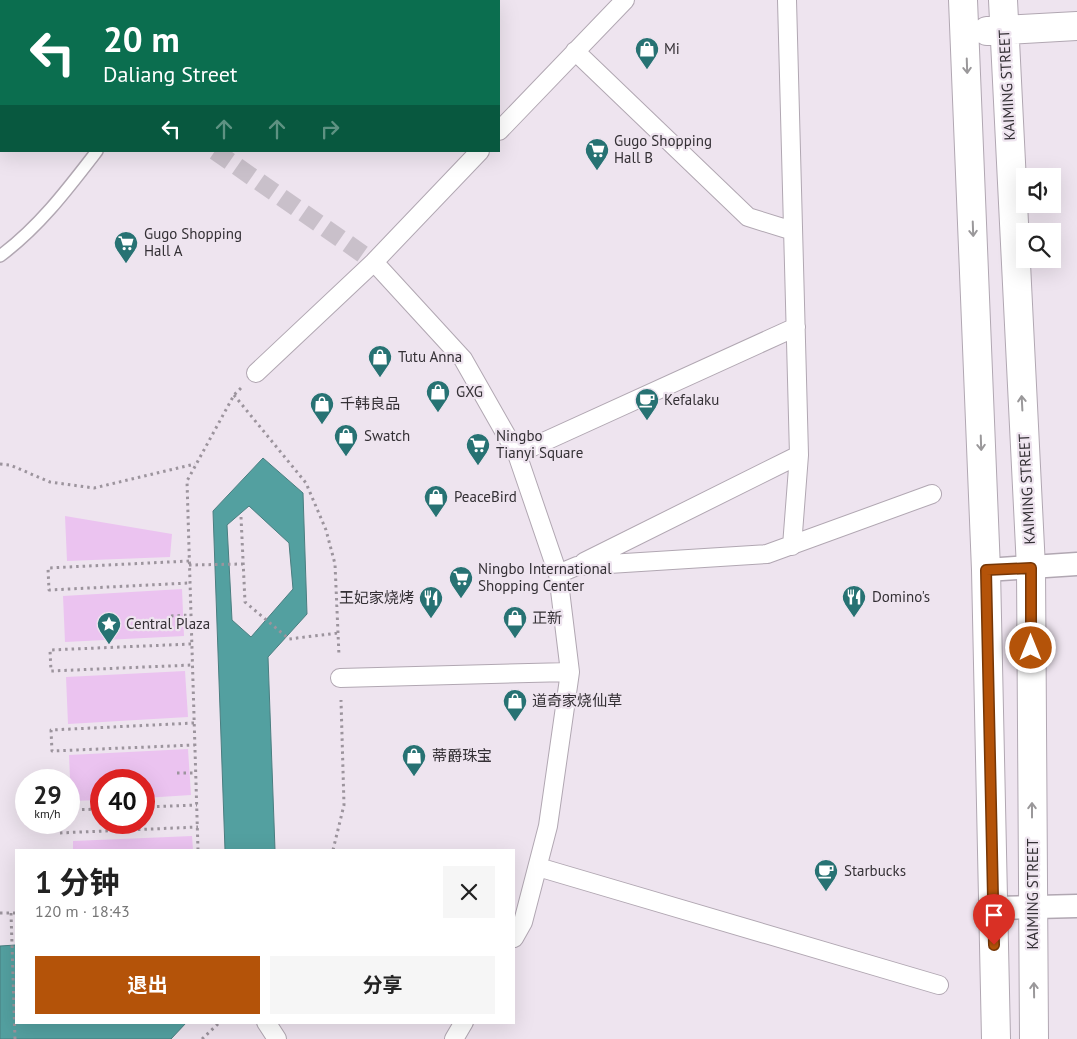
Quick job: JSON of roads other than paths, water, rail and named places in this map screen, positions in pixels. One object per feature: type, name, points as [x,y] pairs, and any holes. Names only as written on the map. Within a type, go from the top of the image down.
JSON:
[{"type":"street","points":[[500,130],[625,0]]},
{"type":"street","points":[[787,0],[799,455],[792,546]]},
{"type":"street","points":[[963,0],[986,570],[996,1039]]},
{"type":"street","name":"KAIMING STREET","points":[[1003,0],[1031,568],[1034,1039]]},
{"type":"street","points":[[965,33],[1077,26]]},
{"type":"street","points":[[575,51],[748,217],[793,231]]},
{"type":"street","points":[[256,373],[374,262],[479,152]]},
{"type":"street","points":[[374,262],[463,359],[516,454],[558,574],[570,672],[557,774],[548,826],[523,922],[515,936]]},
{"type":"street","points":[[516,454],[796,327]]},
{"type":"street","points":[[558,574],[578,566],[799,455]]},
{"type":"street","points":[[578,566],[767,554],[932,494]]},
{"type":"street","points":[[986,570],[1077,564]]},
{"type":"street","points":[[340,678],[570,672]]},
{"type":"street","points":[[538,867],[939,985]]},
{"type":"street","points":[[993,908],[1077,906]]},
{"type":"street","points":[[267,1024],[277,1039]]},
{"type":"street","points":[[454,1039],[463,1024]]},
{"type":"lane","points":[[0,256],[20,241],[56,205],[96,152]]},
{"type":"water","points":[[263,458],[303,493],[307,614],[268,657],[275,849],[225,849],[213,511]],"holes":[[[249,506],[289,543],[293,589],[251,637],[232,620],[227,525]]]},
{"type":"water","points":[[15,945],[15,1024],[185,1024],[171,1039],[0,1039],[0,946]]},
{"type":"tunnel","points":[[216,152],[374,262]]},
{"type":"place","name":"Mi","points":[[647,70]]},
{"type":"place","name":"Gugo Shopping Hall B","points":[[597,171]]},
{"type":"place","name":"Gugo Shopping Hall A","points":[[126,264]]},
{"type":"place","name":"Tutu Anna","points":[[380,378]]},
{"type":"place","name":"GXG","points":[[438,413]]},
{"type":"place","name":"Kefalaku","points":[[647,421]]},
{"type":"place","name":"千韩良品","points":[[322,425]]},
{"type":"place","name":"Swatch","points":[[346,457]]},
{"type":"place","name":"Ningbo Tianyi Square","points":[[478,466]]},
{"type":"place","name":"PeaceBird","points":[[436,518]]},
{"type":"place","name":"Ningbo International Shopping Center","points":[[461,599]]},
{"type":"place","name":"Domino's","points":[[854,618]]},
{"type":"place","name":"王妃家烧烤","points":[[431,619]]},
{"type":"place","name":"正新","points":[[515,639]]},
{"type":"place","name":"Central Plaza","points":[[109,645]]},
{"type":"place","name":"道奇家烧仙草","points":[[515,722]]},
{"type":"place","name":"蒂爵珠宝","points":[[414,777]]},
{"type":"place","name":"Starbucks","points":[[826,892]]}]
